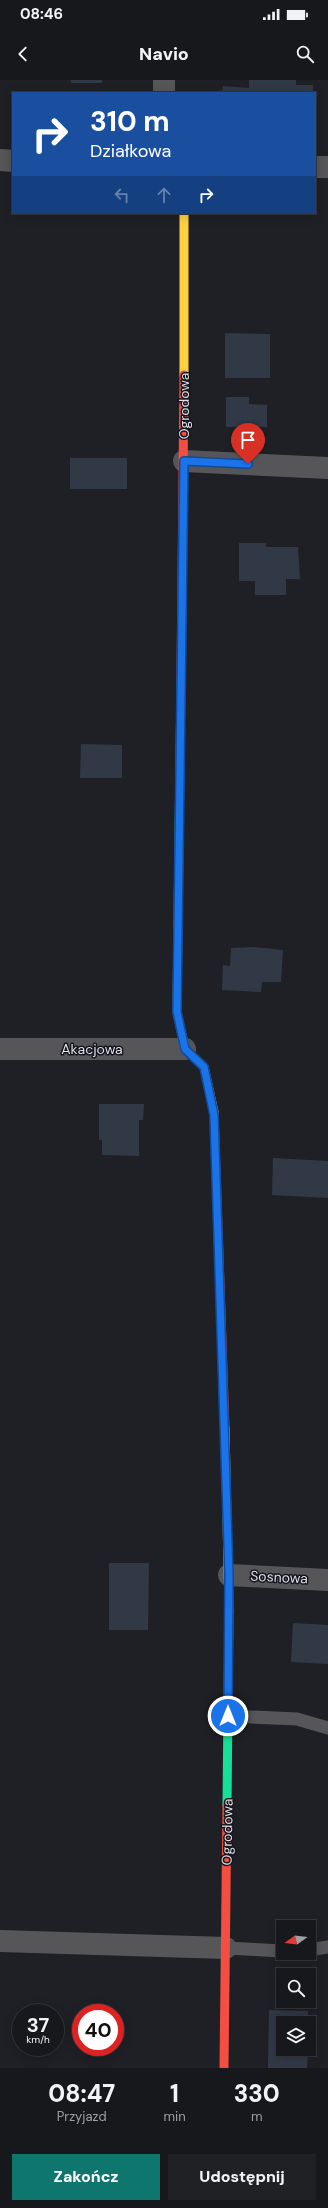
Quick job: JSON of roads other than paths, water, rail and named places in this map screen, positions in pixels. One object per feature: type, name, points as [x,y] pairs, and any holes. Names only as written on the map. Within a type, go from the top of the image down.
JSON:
[{"type":"street","points":[[164,80],[164,92]]},
{"type":"street","points":[[0,160],[12,161]]},
{"type":"street","points":[[316,167],[328,167]]},
{"type":"street","name":"Ogrodowa","points":[[184,214],[184,461],[177,1012],[185,1049],[204,1067],[214,1115],[229,1575],[224,2068]]},
{"type":"street","points":[[184,461],[328,468]]},
{"type":"street","name":"Akacjowa","points":[[0,1050],[185,1049]]},
{"type":"street","name":"Sosnowa","points":[[229,1575],[328,1580]]},
{"type":"street","points":[[0,1941],[226,1948]]},
{"type":"lane","points":[[228,1716],[297,1719],[328,1728]]},
{"type":"lane","points":[[316,1949],[328,1947]]},
{"type":"lane","points":[[226,1948],[276,1951]]}]
